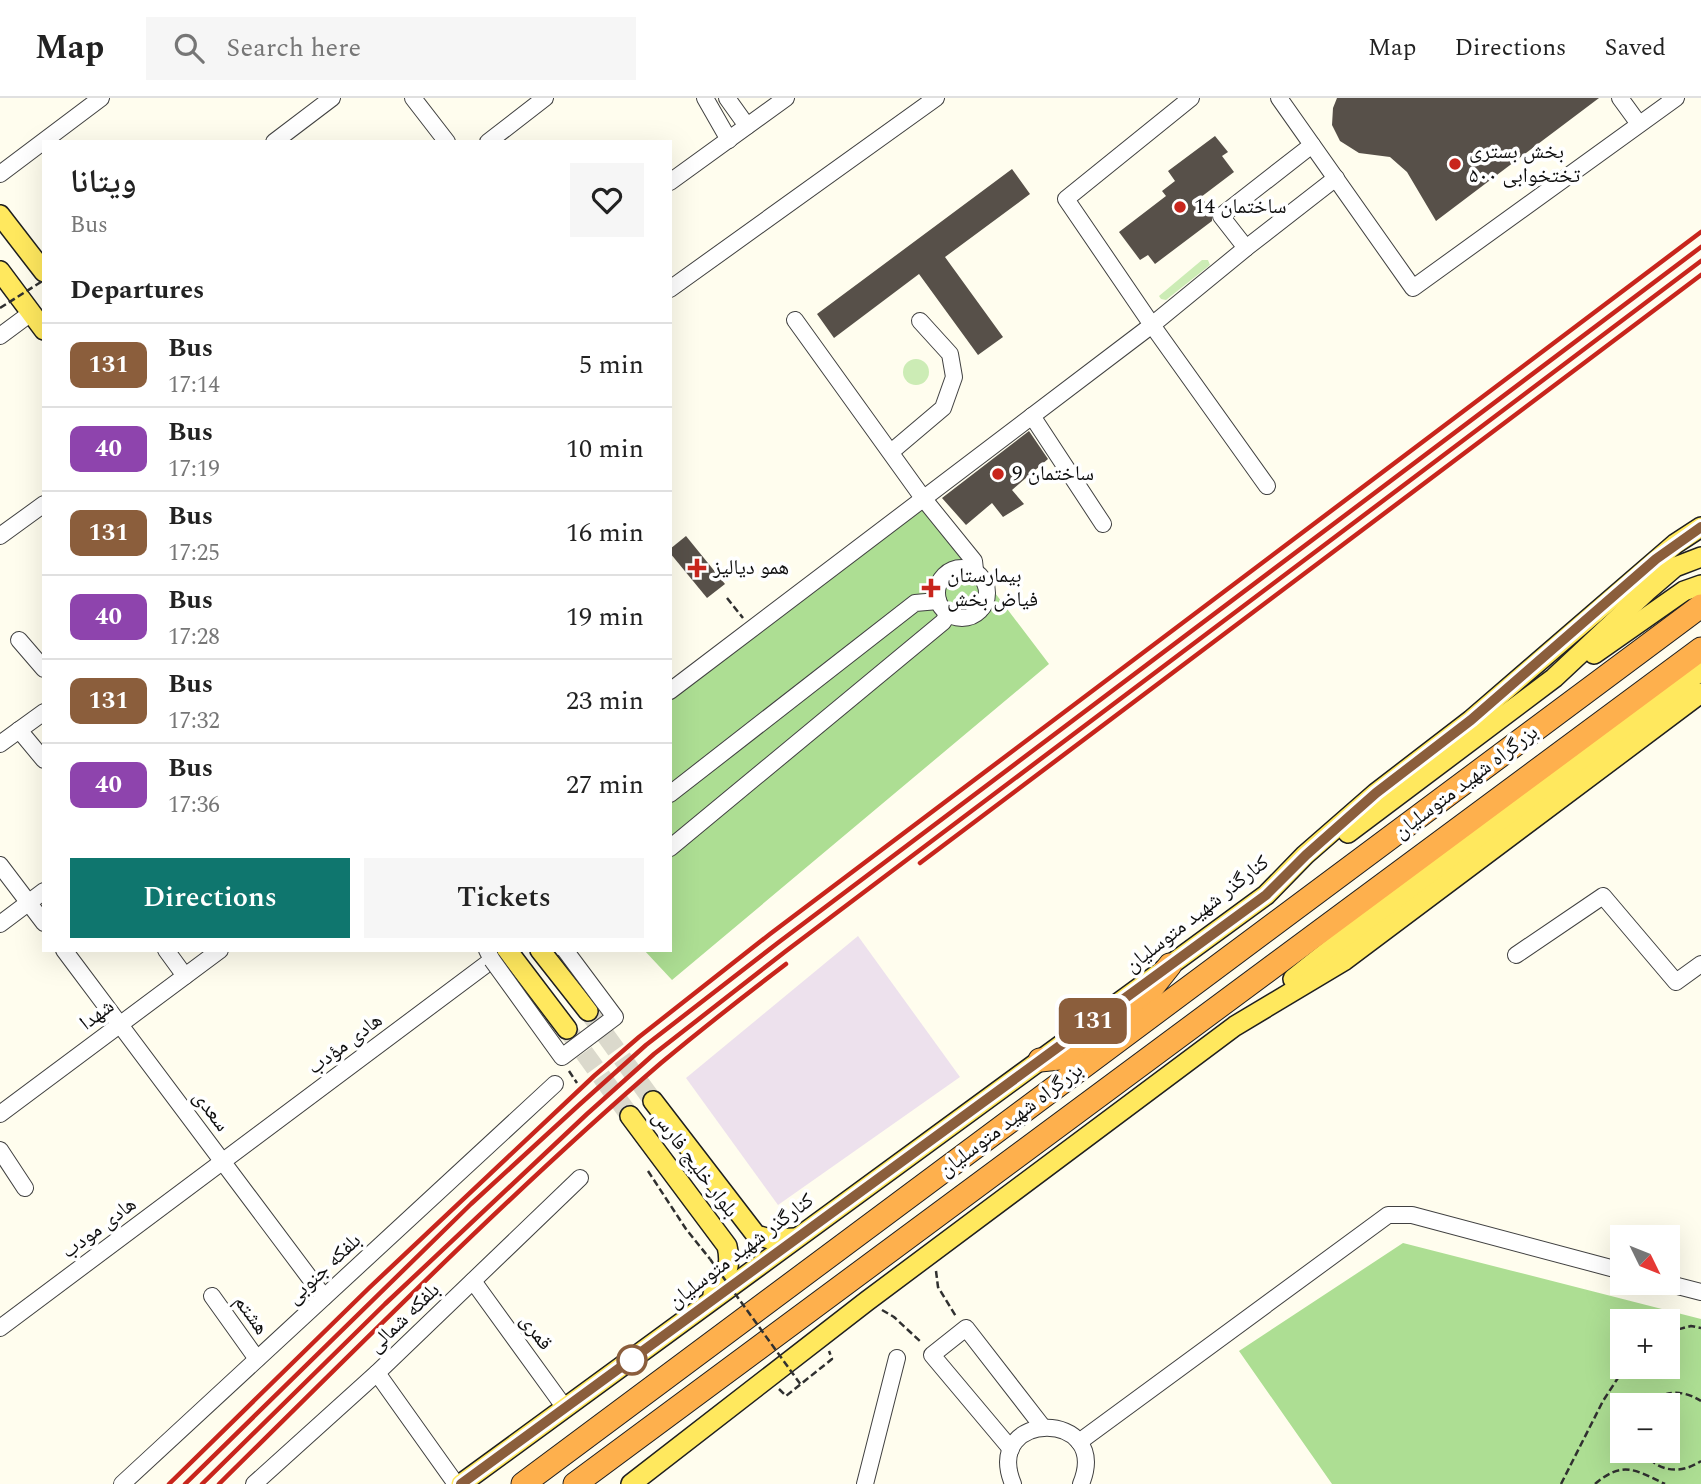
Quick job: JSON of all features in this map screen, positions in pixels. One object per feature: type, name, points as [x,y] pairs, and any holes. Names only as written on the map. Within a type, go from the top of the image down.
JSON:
[{"type":"highway","name":"بزرگراه شهید متوسلیان","points":[[523,1484],[1701,606]]},
{"type":"highway","name":"بزرگراه شهید متوسلیان","points":[[575,1484],[1701,649]]},
{"type":"highway","points":[[1040,1060],[1100,1054],[1170,965]]},
{"type":"main road","points":[[0,215],[42,269]]},
{"type":"main road","points":[[0,271],[42,327]]},
{"type":"main road","name":"کنارگذر شهید متوسلیان","points":[[458,1484],[699,1311],[1266,895],[1306,855],[1376,793],[1471,720],[1656,559],[1701,527]]},
{"type":"main road","points":[[1266,895],[1554,678],[1626,609],[1675,567],[1701,557]]},
{"type":"main road","points":[[1554,678],[1578,665],[1684,591],[1701,585]]},
{"type":"main road","points":[[631,1484],[867,1301],[1235,1026],[1447,860],[1701,671]]},
{"type":"main road","points":[[1235,1026],[1345,960],[1701,692]]},
{"type":"main road","points":[[1661,723],[1701,701]]},
{"type":"main road","points":[[542,952],[588,1011]]},
{"type":"main road","points":[[495,954],[567,1029]]},
{"type":"main road","name":"بلوار خلیج فارس","points":[[653,1101],[756,1235],[770,1239],[795,1238]]},
{"type":"main road","name":"بلوار خلیج فارس","points":[[630,1116],[727,1246],[730,1260],[727,1276],[699,1311]]},
{"type":"street","points":[[45,140],[101,98]]},
{"type":"street","points":[[277,140],[332,98]]},
{"type":"street","points":[[413,98],[445,140]]},
{"type":"street","points":[[491,140],[545,98]]},
{"type":"street","points":[[705,98],[729,139]]},
{"type":"street","points":[[727,98],[747,126]]},
{"type":"street","points":[[672,181],[786,98]]},
{"type":"street","points":[[672,288],[936,98]]},
{"type":"street","points":[[1191,98],[1066,199],[1267,486]]},
{"type":"street","points":[[1279,98],[1413,288],[1639,124],[1667,100]]},
{"type":"street","points":[[1620,98],[1639,124]]},
{"type":"street","points":[[0,174],[42,142]]},
{"type":"street","points":[[1246,248],[1221,216],[1312,145]]},
{"type":"street","points":[[672,689],[1152,325],[1336,178]]},
{"type":"street","points":[[0,336],[31,313]]},
{"type":"street","points":[[795,320],[923,498],[974,561],[975,570]]},
{"type":"street","points":[[891,452],[943,408],[954,377],[950,354],[920,321]]},
{"type":"street","points":[[1032,416],[1104,524]]},
{"type":"street","points":[[0,536],[42,505]]},
{"type":"street","points":[[966,567],[975,570],[988,589],[985,605],[972,616],[956,617],[948,614],[938,600],[939,584],[950,570],[966,567]]},
{"type":"street","points":[[672,792],[915,603],[938,600]]},
{"type":"street","points":[[672,846],[943,622],[948,614]]},
{"type":"street","points":[[19,640],[42,667]]},
{"type":"street","points":[[0,744],[42,713]]},
{"type":"street","points":[[19,730],[42,758]]},
{"type":"street","points":[[0,865],[42,920]]},
{"type":"street","points":[[0,924],[42,892]]},
{"type":"street","points":[[1516,955],[1603,896],[1676,982],[1701,964]]},
{"type":"street","name":"سعدی","points":[[65,952],[324,1297]]},
{"type":"street","points":[[167,952],[185,976]]},
{"type":"street","name":"شهدا","points":[[0,1114],[217,952]]},
{"type":"street","points":[[495,954],[562,1057],[615,1017],[566,952]]},
{"type":"street","name":"هادی مؤدب","points":[[223,1162],[495,954]]},
{"type":"street","name":"بلفکه جنوبی","points":[[122,1484],[555,1084]]},
{"type":"street","points":[[0,1150],[25,1188]]},
{"type":"street","name":"هادی مودب","points":[[0,1328],[223,1162]]},
{"type":"street","name":"بلفکه شمالی","points":[[254,1484],[377,1373],[580,1178]]},
{"type":"street","points":[[1079,1442],[1388,1215],[1412,1215],[1610,1268]]},
{"type":"street","name":"قمری","points":[[473,1281],[565,1408]]},
{"type":"street","points":[[1680,1287],[1701,1292]]},
{"type":"street","name":"هشتم","points":[[212,1296],[257,1359]]},
{"type":"street","points":[[1011,1450],[932,1355],[966,1328],[1042,1426]]},
{"type":"street","points":[[865,1484],[897,1358]]},
{"type":"street","points":[[377,1373],[458,1484]]},
{"type":"street","points":[[1013,1484],[1008,1462],[1011,1450],[1019,1438],[1042,1426],[1063,1429],[1079,1442],[1086,1462],[1081,1484]]},
{"type":"path","points":[[0,308],[42,281]]},
{"type":"path","points":[[727,598],[751,629]]},
{"type":"path","points":[[645,1166],[686,1229],[801,1385]]},
{"type":"path","points":[[933,1252],[938,1287],[950,1311],[966,1328]]},
{"type":"path","points":[[867,1301],[894,1317],[915,1334],[932,1355]]},
{"type":"path","points":[[1680,1329],[1692,1326],[1701,1328]]},
{"type":"path","points":[[786,1396],[832,1359]]},
{"type":"path","points":[[1561,1484],[1602,1401],[1617,1379]]},
{"type":"path","points":[[1667,1393],[1692,1395],[1701,1401]]},
{"type":"path","points":[[1654,1463],[1666,1469],[1679,1470],[1692,1467],[1701,1461]]},
{"type":"path","points":[[1595,1484],[1608,1472],[1630,1468],[1665,1484]]},
{"type":"shaded area","points":[[858,936],[960,1077],[778,1205],[686,1078]]},
{"type":"green space","points":[[1202,260],[1208,260],[1210,265],[1166,300],[1161,299],[1159,296]]},
{"type":"green space","points":[[916,359],[925,363],[929,372],[925,381],[916,385],[907,381],[903,372],[907,363]]},
{"type":"green space","points":[[923,498],[1049,664],[672,980],[646,952],[672,952],[672,689]]},
{"type":"green space","points":[[1403,1243],[1662,1309],[1610,1309],[1610,1379],[1680,1379],[1680,1314],[1701,1319],[1701,1484],[1332,1484],[1239,1351]]},
{"type":"building","name":"بخش بستری ۵۰۰ تختخوابی","points":[[1337,98],[1599,98],[1436,221],[1407,172],[1390,157],[1359,153],[1340,141],[1332,125],[1333,108]]},
{"type":"building","name":"ساختمان 14","points":[[1215,136],[1228,152],[1222,156],[1234,172],[1201,197],[1212,211],[1212,221],[1155,264],[1148,255],[1140,260],[1119,232],[1166,196],[1162,191],[1175,181],[1168,171]]},
{"type":"building","points":[[1012,169],[1030,194],[945,257],[1003,337],[978,355],[919,274],[834,338],[817,314]]},
{"type":"building","name":"ساختمان 9","points":[[1029,431],[1048,459],[1012,490],[1024,504],[1003,517],[992,503],[966,525],[942,498]]},
{"type":"building","name":"همو دیالیز","points":[[686,536],[725,584],[707,598],[672,555],[672,547]]},
{"type":"tunnel","points":[[588,1011],[653,1101]]},
{"type":"tunnel","points":[[567,1029],[630,1116]]},
{"type":"railway","points":[[169,1484],[369,1288],[639,1037],[770,934],[1701,232]]},
{"type":"railway","points":[[185,1484],[471,1204],[646,1045],[1701,247]]},
{"type":"railway","points":[[202,1484],[385,1304],[654,1054],[786,951],[1701,261]]},
{"type":"railway","points":[[920,863],[1701,275]]},
{"type":"railway","points":[[219,1484],[547,1165],[661,1063],[786,964]]},
{"type":"bus line","name":"131","points":[[461,1484],[1266,895],[1306,855],[1376,793],[1471,720],[1656,559],[1701,527]]},
{"type":"place","name":"بخش بستری ۵۰۰ تختخوابی","points":[[1455,164]]},
{"type":"place","name":"ساختمان 14","points":[[1180,207]]},
{"type":"place","name":"ساختمان 9","points":[[998,474]]},
{"type":"place","name":"همو دیالیز","points":[[697,568]]},
{"type":"place","name":"بیمارستان فیاض بخش","points":[[931,588]]}]
